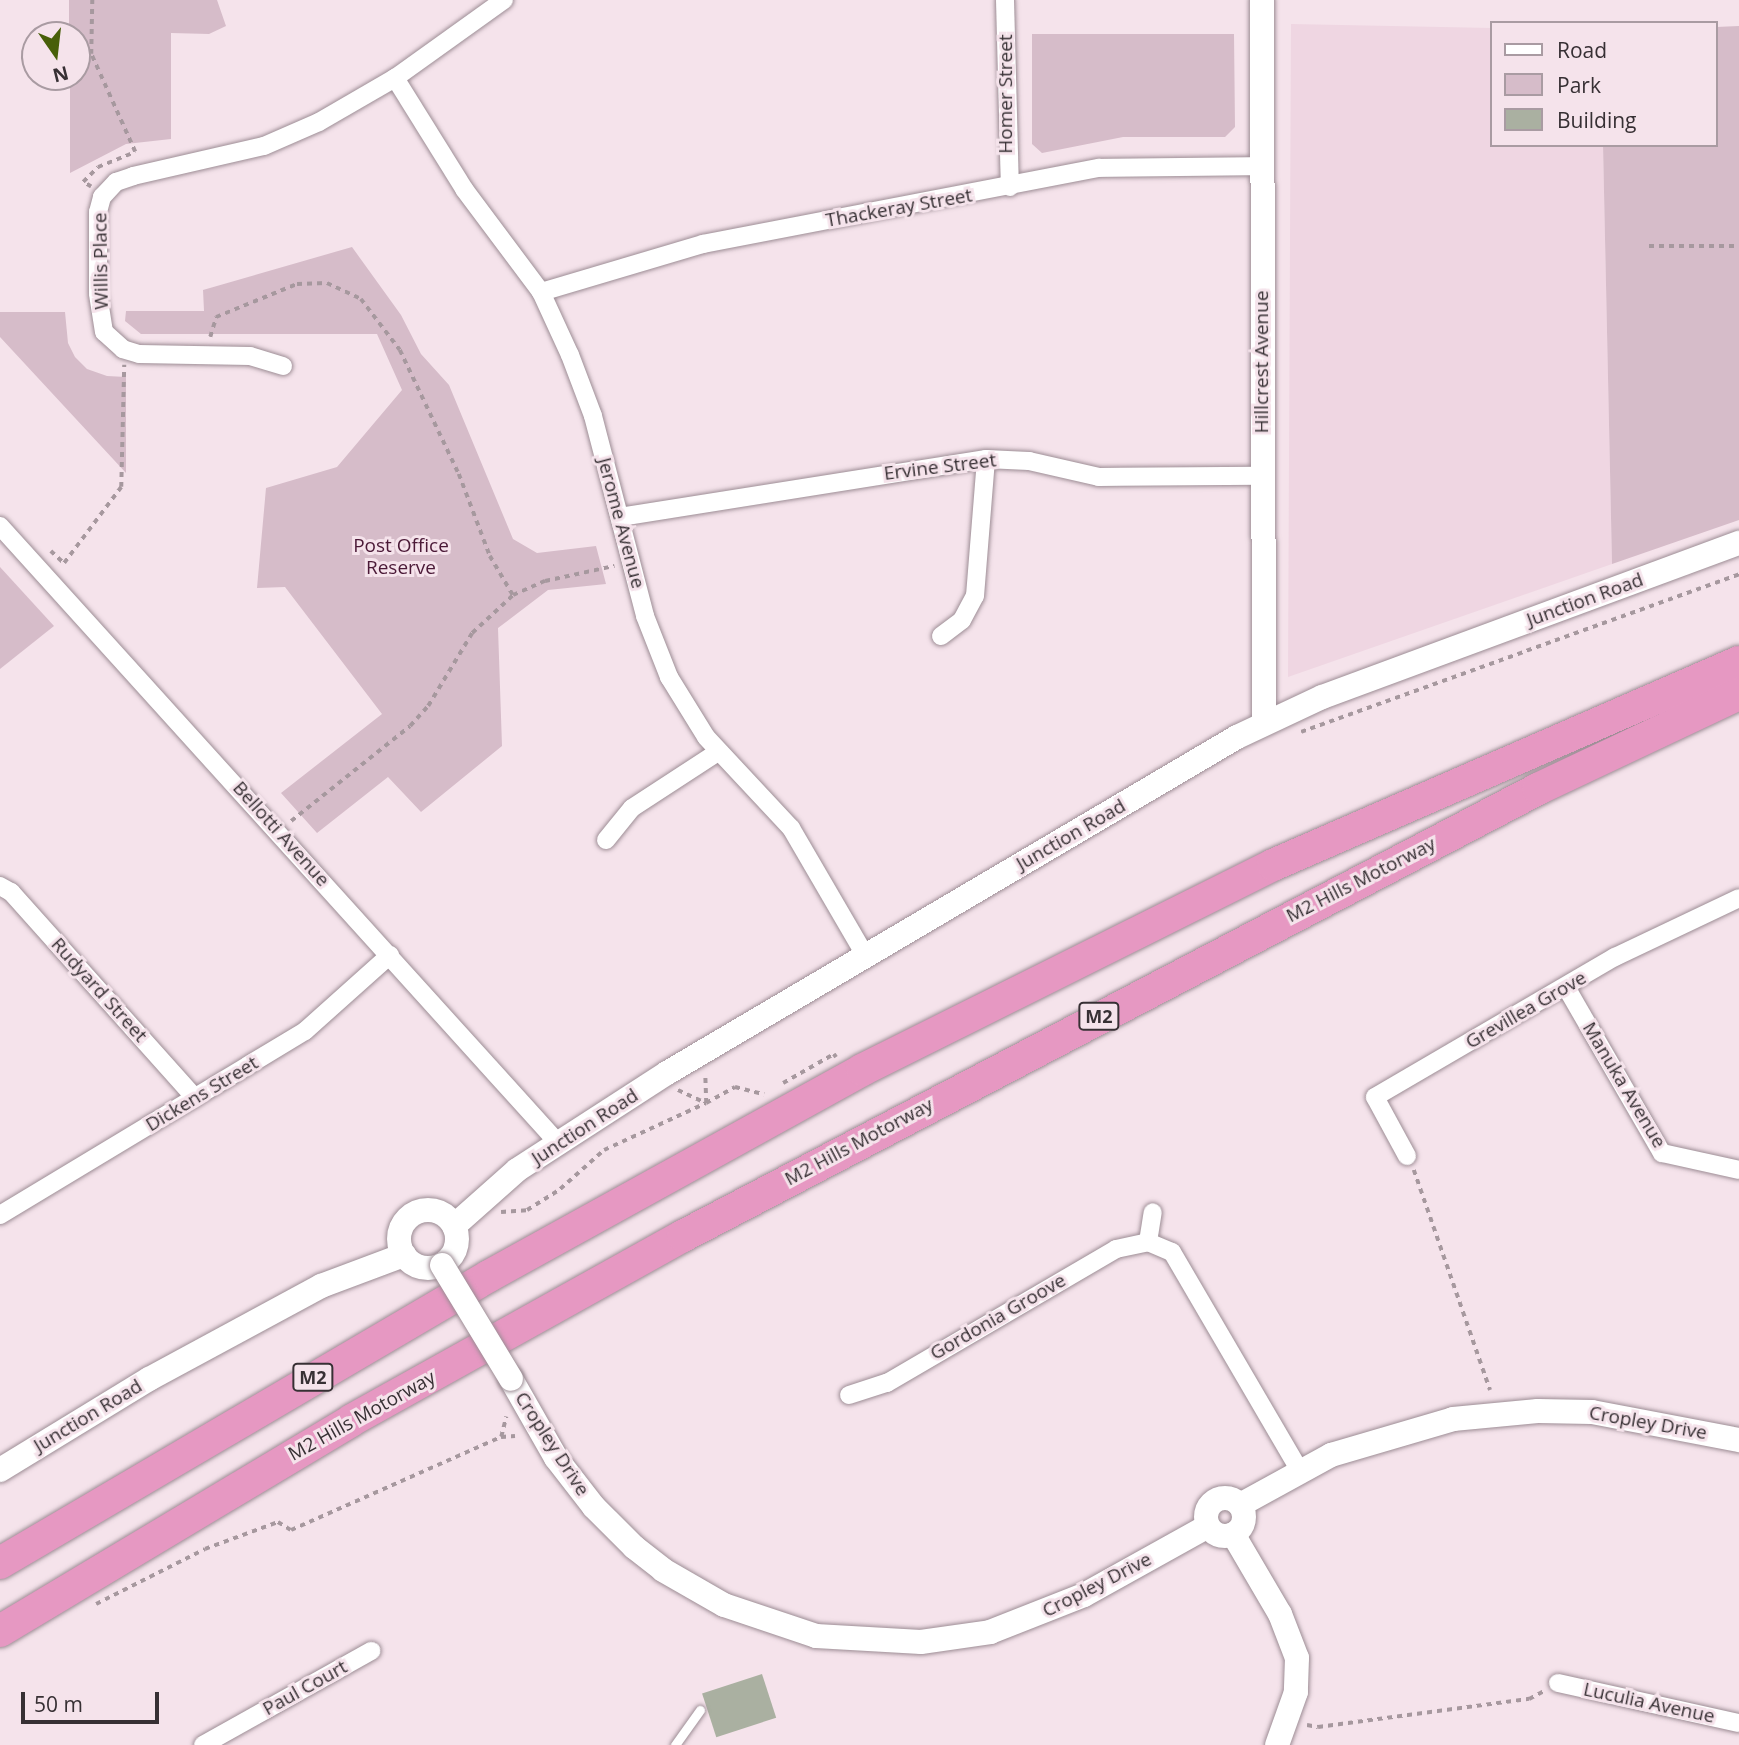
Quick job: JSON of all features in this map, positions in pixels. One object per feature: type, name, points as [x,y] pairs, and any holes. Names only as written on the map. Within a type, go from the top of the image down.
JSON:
[{"type":"highway","name":"M2","points":[[0,1563],[477,1282],[862,1070],[1273,865],[1739,662]]},
{"type":"highway","name":"M2 Hills Motorway","points":[[4,1622],[352,1420],[683,1236],[1504,807],[1739,694]]},
{"type":"street","name":"Willis Place","points":[[123,349],[104,332],[98,293],[98,212],[102,197],[116,182],[264,146],[318,122],[395,78],[504,0]]},
{"type":"street","name":"Homer Street","points":[[1005,0],[1010,187]]},
{"type":"street","name":"Hillcrest Avenue","points":[[1262,0],[1261,476],[1264,723]]},
{"type":"street","name":"Jerome Avenue","points":[[395,78],[464,189],[541,292],[584,389],[661,659],[689,712],[718,752],[791,828],[864,955]]},
{"type":"street","name":"Thackeray Street","points":[[541,292],[703,244],[1127,164],[1262,166]]},
{"type":"street","points":[[123,349],[139,354],[210,353],[250,356],[283,366]]},
{"type":"street","points":[[941,636],[962,620],[975,596],[986,459]]},
{"type":"street","name":"Ervine Street","points":[[620,517],[986,459],[1029,461],[1099,477],[1261,476]]},
{"type":"street","name":"Bellotti Avenue","points":[[0,526],[559,1144]]},
{"type":"street","name":"Junction Road","points":[[454,1226],[517,1170],[667,1073],[864,955],[1264,723],[1322,697],[1739,543]]},
{"type":"street","points":[[606,840],[632,808],[718,752]]},
{"type":"street","name":"Rudyard Street","points":[[0,886],[11,892],[195,1098]]},
{"type":"street","name":"Grevillea Grove","points":[[1408,1157],[1375,1097],[1615,957],[1739,898]]},
{"type":"street","name":"Dickens Street","points":[[0,1215],[305,1031],[390,955]]},
{"type":"street","name":"Manuka Avenue","points":[[1566,987],[1662,1153],[1739,1170]]},
{"type":"street","points":[[432,1210],[454,1226],[455,1251],[442,1265],[417,1266],[404,1255],[401,1228],[414,1214],[432,1210]]},
{"type":"street","points":[[1153,1212],[1148,1242],[1172,1252],[1299,1469]]},
{"type":"street","name":"Gordonia Groove","points":[[849,1395],[887,1383],[1116,1248],[1148,1242]]},
{"type":"street","name":"Junction Road","points":[[0,1470],[149,1379],[309,1293],[404,1255]]},
{"type":"street","name":"Cropley Drive","points":[[442,1265],[573,1480],[634,1547],[663,1570],[724,1605],[816,1636],[921,1642],[990,1632],[1084,1595],[1208,1526]]},
{"type":"street","name":"Cropley Drive","points":[[1240,1505],[1299,1469],[1409,1429],[1497,1413],[1592,1412],[1739,1440]]},
{"type":"street","points":[[1217,1499],[1229,1499],[1240,1505],[1243,1523],[1233,1534],[1217,1534],[1208,1526],[1206,1514],[1217,1499]]},
{"type":"street","points":[[1233,1534],[1294,1647],[1297,1681],[1277,1745]]},
{"type":"street","name":"Paul Court","points":[[203,1745],[371,1651]]},
{"type":"street","name":"Luculia Avenue","points":[[1558,1683],[1739,1723]]},
{"type":"lane","points":[[675,1745],[700,1710]]},
{"type":"path","points":[[92,0],[91,54],[135,152]]},
{"type":"path","points":[[1649,246],[1739,246]]},
{"type":"path","points":[[210,353],[211,324],[216,317],[297,285],[327,284],[361,299],[400,350],[459,474],[490,556],[513,595]]},
{"type":"path","points":[[51,551],[64,564],[121,486],[123,349]]},
{"type":"path","points":[[296,816],[410,726],[428,706],[472,633],[513,595],[545,581],[606,568]]},
{"type":"path","points":[[1294,734],[1739,574]]},
{"type":"path","points":[[480,1202],[507,1213],[527,1210],[560,1189],[604,1150],[735,1087],[763,1095],[836,1057]]},
{"type":"path","points":[[706,1102],[703,1079],[708,1071]]},
{"type":"path","points":[[667,1073],[678,1090],[706,1102]]},
{"type":"path","points":[[1408,1157],[1425,1195],[1490,1390]]},
{"type":"path","points":[[501,1437],[506,1417]]},
{"type":"path","points":[[89,1608],[205,1549],[278,1522],[291,1530],[501,1437],[514,1436]]},
{"type":"path","points":[[1287,1720],[1318,1727],[1529,1699],[1558,1683]]},
{"type":"shaded area","points":[[1291,24],[1490,28],[1490,147],[1603,147],[1612,564],[1288,677]]},
{"type":"green space","points":[[69,0],[217,0],[226,26],[209,34],[171,33],[171,139],[126,144],[70,173],[70,91],[91,91],[91,21],[69,21]]},
{"type":"green space","points":[[1739,26],[1739,520],[1612,564],[1603,147],[1718,147],[1718,27]]},
{"type":"green space","points":[[1032,34],[1234,34],[1235,127],[1225,137],[1123,137],[1042,153],[1032,144]]},
{"type":"green space","name":"Post Office Reserve","points":[[352,247],[401,315],[421,354],[449,385],[513,539],[537,553],[596,546],[606,584],[548,590],[498,628],[502,746],[421,812],[388,777],[317,833],[281,793],[382,714],[285,587],[257,588],[266,488],[337,467],[402,390],[377,334],[141,334],[125,321],[126,311],[204,311],[203,290]]},
{"type":"green space","points":[[0,312],[65,312],[68,343],[75,357],[87,369],[107,376],[126,377],[126,473],[0,337]]},
{"type":"green space","points":[[0,567],[54,626],[0,669]]},
{"type":"building","points":[[762,1674],[776,1718],[716,1737],[702,1693]]}]
